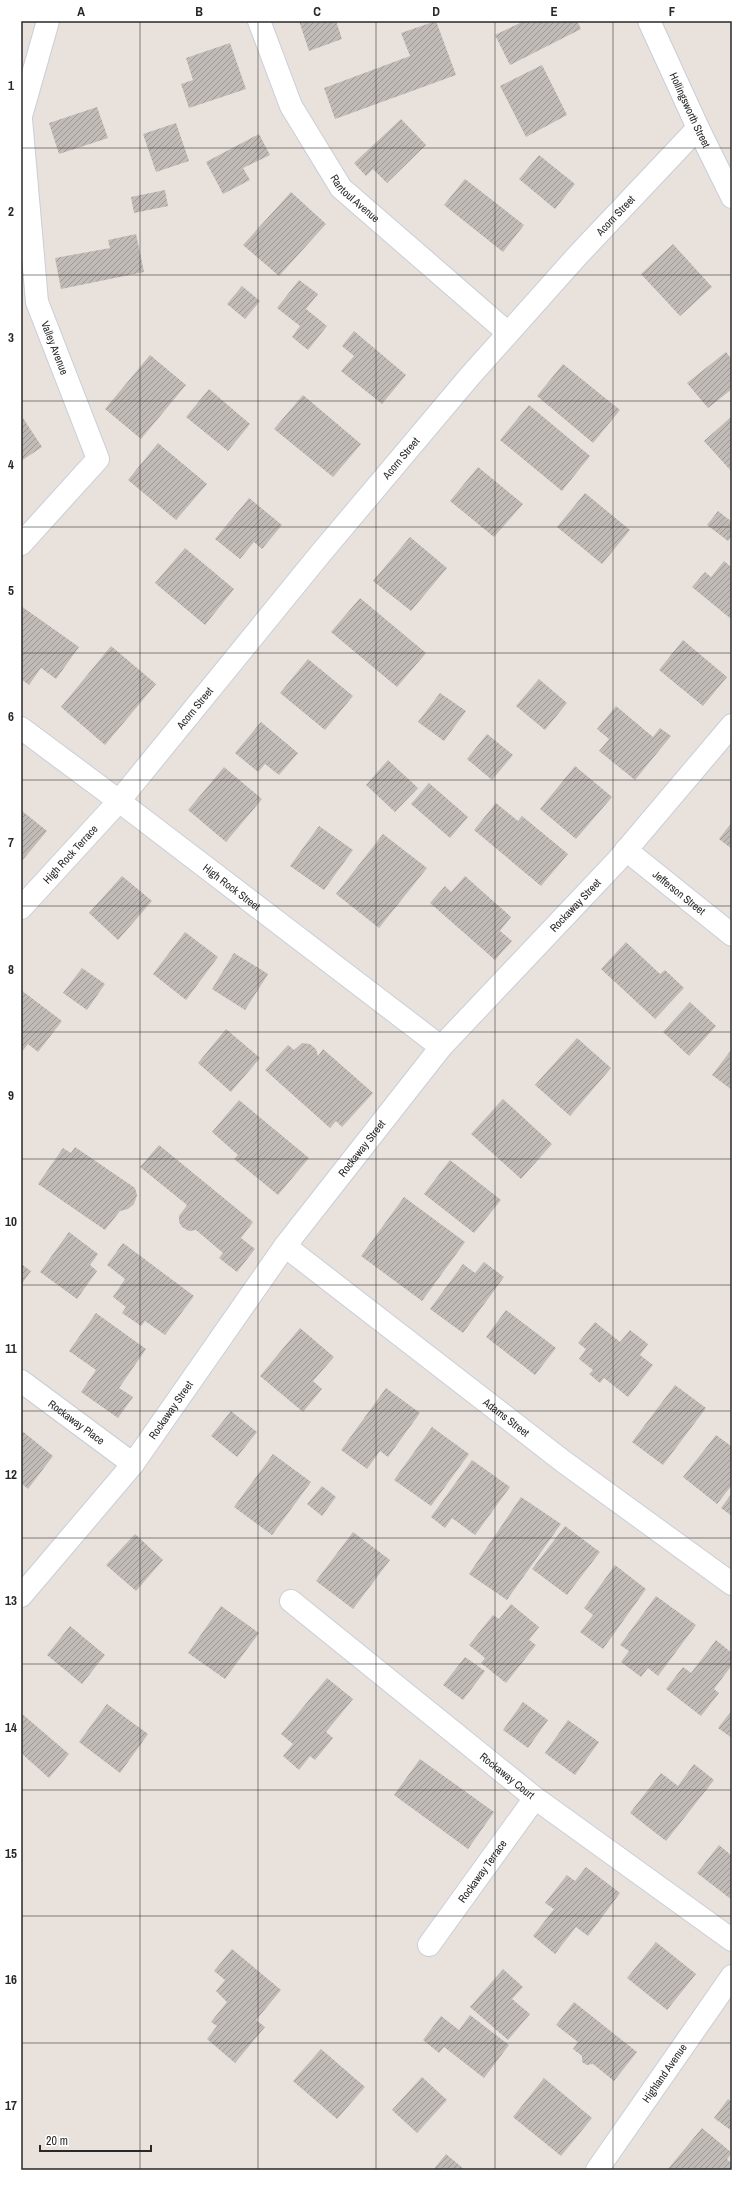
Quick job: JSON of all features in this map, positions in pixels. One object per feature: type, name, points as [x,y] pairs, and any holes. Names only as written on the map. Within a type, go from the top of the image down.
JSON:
[{"type":"street","points":[[21,116],[48,21]]},
{"type":"street","name":"Rantoul Avenue","points":[[260,21],[291,106],[341,188],[508,333]]},
{"type":"street","name":"Hollingsworth Street","points":[[650,21],[698,128],[732,197]]},
{"type":"street","name":"Valley Avenue","points":[[21,119],[37,302],[98,459],[21,544]]},
{"type":"street","name":"Acorn Street","points":[[119,801],[321,553],[508,333],[578,255],[698,128]]},
{"type":"street","name":"Rockaway Street","points":[[21,1596],[133,1464],[285,1246],[441,1047],[626,850],[732,725]]},
{"type":"street","name":"High Rock Street","points":[[21,728],[441,1047]]},
{"type":"street","name":"High Rock Terrace","points":[[21,908],[119,801]]},
{"type":"street","name":"Jefferson Street","points":[[626,850],[732,935]]},
{"type":"street","name":"Adams Street","points":[[285,1246],[564,1462],[732,1584]]},
{"type":"street","name":"Rockaway Place","points":[[21,1380],[133,1464]]},
{"type":"street","name":"Rockaway Court","points":[[291,1601],[535,1798],[732,1940]]},
{"type":"street","name":"Rockaway Terrace","points":[[429,1946],[535,1798]]},
{"type":"street","name":"Highland Avenue","points":[[597,2170],[732,1976]]},
{"type":"building","points":[[299,21],[336,21],[342,39],[309,51]]},
{"type":"building","points":[[436,21],[456,75],[335,119],[324,88],[410,56],[401,33]]},
{"type":"building","points":[[519,21],[577,21],[581,29],[510,65],[495,35],[520,23]]},
{"type":"building","points":[[230,43],[246,89],[189,108],[181,84],[193,80],[186,58]]},
{"type":"building","points":[[542,65],[567,115],[526,137],[500,86]]},
{"type":"building","points":[[97,107],[108,138],[59,154],[49,123]]},
{"type":"building","points":[[401,119],[426,145],[387,183],[373,169],[366,176],[354,163]]},
{"type":"building","points":[[176,123],[189,161],[156,172],[143,134]]},
{"type":"building","points":[[259,134],[270,155],[243,168],[250,180],[223,194],[206,162]]},
{"type":"building","points":[[539,155],[575,184],[555,209],[519,179]]},
{"type":"building","points":[[465,179],[524,225],[503,252],[444,205]]},
{"type":"building","points":[[165,190],[168,206],[134,213],[131,197]]},
{"type":"building","points":[[291,192],[326,224],[279,276],[243,245]]},
{"type":"building","points":[[136,234],[144,272],[61,289],[55,258],[110,248],[108,240]]},
{"type":"building","points":[[673,244],[712,287],[680,316],[641,274]]},
{"type":"building","points":[[299,280],[318,294],[306,309],[327,326],[308,350],[292,337],[300,326],[277,308]]},
{"type":"building","points":[[242,286],[260,301],[245,319],[227,304]]},
{"type":"building","points":[[354,331],[406,375],[382,404],[341,371],[354,356],[342,346]]},
{"type":"building","points":[[726,352],[732,360],[732,389],[708,408],[687,383]]},
{"type":"building","points":[[150,355],[186,385],[141,439],[105,409]]},
{"type":"building","points":[[563,364],[620,410],[593,443],[537,396]]},
{"type":"building","points":[[209,389],[250,424],[228,451],[186,417]]},
{"type":"building","points":[[303,395],[361,444],[333,477],[274,429]]},
{"type":"building","points":[[529,405],[590,456],[562,491],[500,440]]},
{"type":"building","points":[[21,415],[42,447],[21,461]]},
{"type":"building","points":[[732,416],[732,472],[704,441]]},
{"type":"building","points":[[158,443],[207,484],[176,520],[128,480]]},
{"type":"building","points":[[478,467],[523,504],[494,537],[450,501]]},
{"type":"building","points":[[585,493],[630,530],[602,564],[557,527]]},
{"type":"building","points":[[249,498],[282,525],[262,549],[254,542],[240,559],[215,539]]},
{"type":"building","points":[[718,511],[732,522],[732,536],[728,541],[707,525]]},
{"type":"building","points":[[410,537],[447,568],[411,611],[373,581]]},
{"type":"building","points":[[185,548],[234,589],[205,625],[155,583]]},
{"type":"building","points":[[724,561],[732,568],[731,619],[692,587],[705,572],[711,577]]},
{"type":"building","points":[[360,598],[426,653],[397,687],[331,632]]},
{"type":"building","points":[[21,606],[79,647],[56,679],[41,668],[29,685],[21,679]]},
{"type":"building","points":[[683,640],[727,677],[703,706],[659,670]]},
{"type":"building","points":[[111,646],[156,684],[105,745],[61,707]]},
{"type":"building","points":[[308,659],[353,696],[325,730],[280,693]]},
{"type":"building","points":[[539,679],[567,703],[545,730],[516,706]]},
{"type":"building","points":[[440,693],[466,711],[444,741],[418,722]]},
{"type":"building","points":[[616,706],[653,737],[660,728],[671,736],[635,780],[599,751],[609,739],[597,729]]},
{"type":"building","points":[[261,722],[298,753],[279,775],[265,764],[258,772],[235,753]]},
{"type":"building","points":[[487,734],[513,755],[492,780],[467,759]]},
{"type":"building","points":[[388,760],[418,788],[395,812],[366,785]]},
{"type":"building","points":[[575,766],[612,797],[576,839],[540,809]]},
{"type":"building","points":[[224,767],[262,799],[226,842],[188,810]]},
{"type":"building","points":[[429,783],[468,817],[450,838],[411,804]]},
{"type":"building","points":[[496,803],[518,821],[522,816],[568,854],[541,886],[474,830]]},
{"type":"building","points":[[21,810],[47,831],[21,862]]},
{"type":"building","points":[[732,822],[732,849],[719,839]]},
{"type":"building","points":[[319,826],[353,850],[324,890],[290,866]]},
{"type":"building","points":[[383,834],[427,868],[379,928],[336,894]]},
{"type":"building","points":[[122,876],[152,901],[118,940],[89,913]]},
{"type":"building","points":[[465,876],[511,917],[500,931],[512,941],[495,960],[430,903],[445,886],[451,892]]},
{"type":"building","points":[[185,932],[218,957],[186,1000],[153,974]]},
{"type":"building","points":[[626,942],[660,974],[665,970],[684,988],[655,1019],[601,969]]},
{"type":"building","points":[[234,953],[268,974],[245,1010],[212,989]]},
{"type":"building","points":[[82,968],[105,984],[87,1010],[63,993]]},
{"type":"building","points":[[21,990],[62,1021],[38,1052],[28,1044],[21,1053]]},
{"type":"building","points":[[690,1002],[716,1026],[689,1056],[663,1032]]},
{"type":"building","points":[[226,1029],[260,1058],[231,1092],[198,1063]]},
{"type":"building","points":[[577,1038],[611,1068],[570,1116],[535,1085]]},
{"type":"building","points":[[302,1043],[310,1044],[316,1049],[318,1056],[323,1049],[373,1093],[342,1127],[336,1121],[330,1128],[265,1070],[288,1045],[294,1050]]},
{"type":"building","points":[[732,1049],[732,1090],[712,1075]]},
{"type":"building","points":[[503,1099],[552,1144],[521,1179],[471,1134]]},
{"type":"building","points":[[239,1100],[309,1158],[278,1195],[234,1159],[238,1155],[212,1132]]},
{"type":"building","points":[[159,1145],[253,1222],[241,1238],[255,1249],[237,1272],[219,1258],[223,1253],[196,1230],[189,1231],[182,1227],[179,1222],[179,1216],[187,1205],[140,1167]]},
{"type":"building","points":[[75,1147],[135,1188],[137,1195],[134,1204],[128,1209],[120,1211],[105,1230],[38,1184],[63,1148],[71,1153]]},
{"type":"building","points":[[450,1160],[501,1200],[474,1233],[424,1194]]},
{"type":"building","points":[[404,1197],[465,1242],[422,1301],[361,1256]]},
{"type":"building","points":[[69,1232],[98,1254],[90,1265],[97,1271],[77,1299],[40,1272]]},
{"type":"building","points":[[123,1243],[194,1296],[165,1335],[145,1321],[141,1326],[122,1313],[126,1307],[113,1297],[125,1279],[107,1265]]},
{"type":"building","points":[[484,1262],[504,1277],[463,1333],[430,1309],[463,1264],[475,1273]]},
{"type":"building","points":[[21,1264],[31,1271],[21,1285]]},
{"type":"building","points":[[506,1310],[556,1348],[535,1375],[486,1337]]},
{"type":"building","points":[[96,1313],[146,1349],[119,1388],[133,1397],[118,1418],[81,1392],[96,1370],[69,1351]]},
{"type":"building","points":[[595,1322],[620,1342],[630,1330],[648,1344],[640,1355],[653,1365],[628,1397],[604,1378],[600,1383],[589,1374],[593,1370],[579,1359],[586,1349],[578,1343]]},
{"type":"building","points":[[300,1328],[334,1357],[313,1381],[322,1389],[303,1412],[260,1376]]},
{"type":"building","points":[[675,1385],[706,1408],[663,1465],[632,1442]]},
{"type":"building","points":[[386,1388],[420,1413],[388,1457],[380,1451],[367,1469],[341,1450]]},
{"type":"building","points":[[231,1411],[257,1432],[237,1457],[211,1436]]},
{"type":"building","points":[[432,1427],[469,1454],[431,1506],[394,1480]]},
{"type":"building","points":[[21,1430],[53,1456],[28,1489],[21,1483]]},
{"type":"building","points":[[716,1435],[731,1446],[732,1444],[732,1485],[717,1504],[683,1477]]},
{"type":"building","points":[[273,1454],[311,1482],[272,1535],[234,1507]]},
{"type":"building","points":[[472,1460],[510,1487],[475,1535],[452,1518],[445,1528],[431,1517]]},
{"type":"building","points":[[322,1486],[336,1497],[322,1516],[307,1504]]},
{"type":"building","points":[[732,1493],[732,1516],[721,1508]]},
{"type":"building","points":[[521,1497],[561,1524],[507,1600],[469,1574]]},
{"type":"building","points":[[565,1526],[600,1552],[567,1595],[532,1569]]},
{"type":"building","points":[[353,1532],[390,1560],[353,1609],[316,1581]]},
{"type":"building","points":[[135,1534],[163,1560],[136,1591],[106,1565]]},
{"type":"building","points":[[615,1565],[646,1589],[603,1649],[580,1632],[593,1615],[584,1608]]},
{"type":"building","points":[[656,1596],[696,1625],[658,1676],[648,1668],[641,1677],[621,1662],[629,1651],[620,1645]]},
{"type":"building","points":[[511,1604],[539,1627],[529,1640],[536,1645],[506,1683],[481,1663],[485,1658],[469,1645],[493,1615],[499,1619]]},
{"type":"building","points":[[221,1606],[259,1633],[225,1679],[188,1653]]},
{"type":"building","points":[[70,1626],[105,1655],[82,1684],[47,1655]]},
{"type":"building","points":[[716,1640],[732,1653],[732,1665],[714,1689],[719,1693],[701,1716],[666,1689],[683,1667],[691,1673]]},
{"type":"building","points":[[465,1657],[485,1671],[463,1700],[443,1685]]},
{"type":"building","points":[[327,1678],[353,1699],[326,1732],[333,1738],[315,1760],[310,1756],[299,1770],[283,1756],[293,1744],[281,1734]]},
{"type":"building","points":[[523,1702],[548,1720],[528,1748],[503,1730]]},
{"type":"building","points":[[107,1704],[148,1734],[120,1773],[79,1742]]},
{"type":"building","points":[[732,1710],[732,1738],[718,1728]]},
{"type":"building","points":[[21,1713],[69,1754],[49,1778],[21,1753]]},
{"type":"building","points":[[568,1720],[599,1742],[575,1775],[545,1753]]},
{"type":"building","points":[[420,1759],[494,1812],[468,1849],[394,1795]]},
{"type":"building","points":[[694,1764],[714,1780],[666,1841],[630,1813],[661,1773],[678,1786]]},
{"type":"building","points":[[719,1845],[732,1856],[732,1900],[697,1873]]},
{"type":"building","points":[[586,1867],[620,1893],[588,1936],[576,1927],[555,1954],[533,1936],[554,1909],[545,1903],[567,1875],[575,1881]]},
{"type":"building","points":[[656,1942],[696,1974],[667,2010],[627,1978]]},
{"type":"building","points":[[232,1949],[281,1990],[256,2020],[265,2027],[235,2063],[207,2039],[217,2026],[211,2022],[227,2002],[216,1991],[225,1980],[214,1971]]},
{"type":"building","points":[[503,1969],[523,1987],[512,1999],[530,2014],[508,2040],[470,2007]]},
{"type":"building","points":[[574,2002],[637,2052],[614,2081],[593,2064],[587,2065],[582,2062],[582,2056],[573,2049],[578,2042],[556,2025]]},
{"type":"building","points":[[470,2015],[509,2045],[484,2078],[444,2047],[439,2053],[423,2040],[441,2016],[459,2030]]},
{"type":"building","points":[[321,2049],[365,2087],[337,2119],[293,2081]]},
{"type":"building","points":[[422,2077],[447,2100],[417,2133],[392,2110]]},
{"type":"building","points":[[544,2078],[592,2118],[561,2156],[513,2117]]},
{"type":"building","points":[[728,2099],[732,2102],[732,2131],[714,2118]]},
{"type":"building","points":[[702,2128],[732,2153],[727,2159],[732,2164],[732,2170],[667,2170]]},
{"type":"building","points":[[446,2154],[465,2170],[433,2170]]}]
